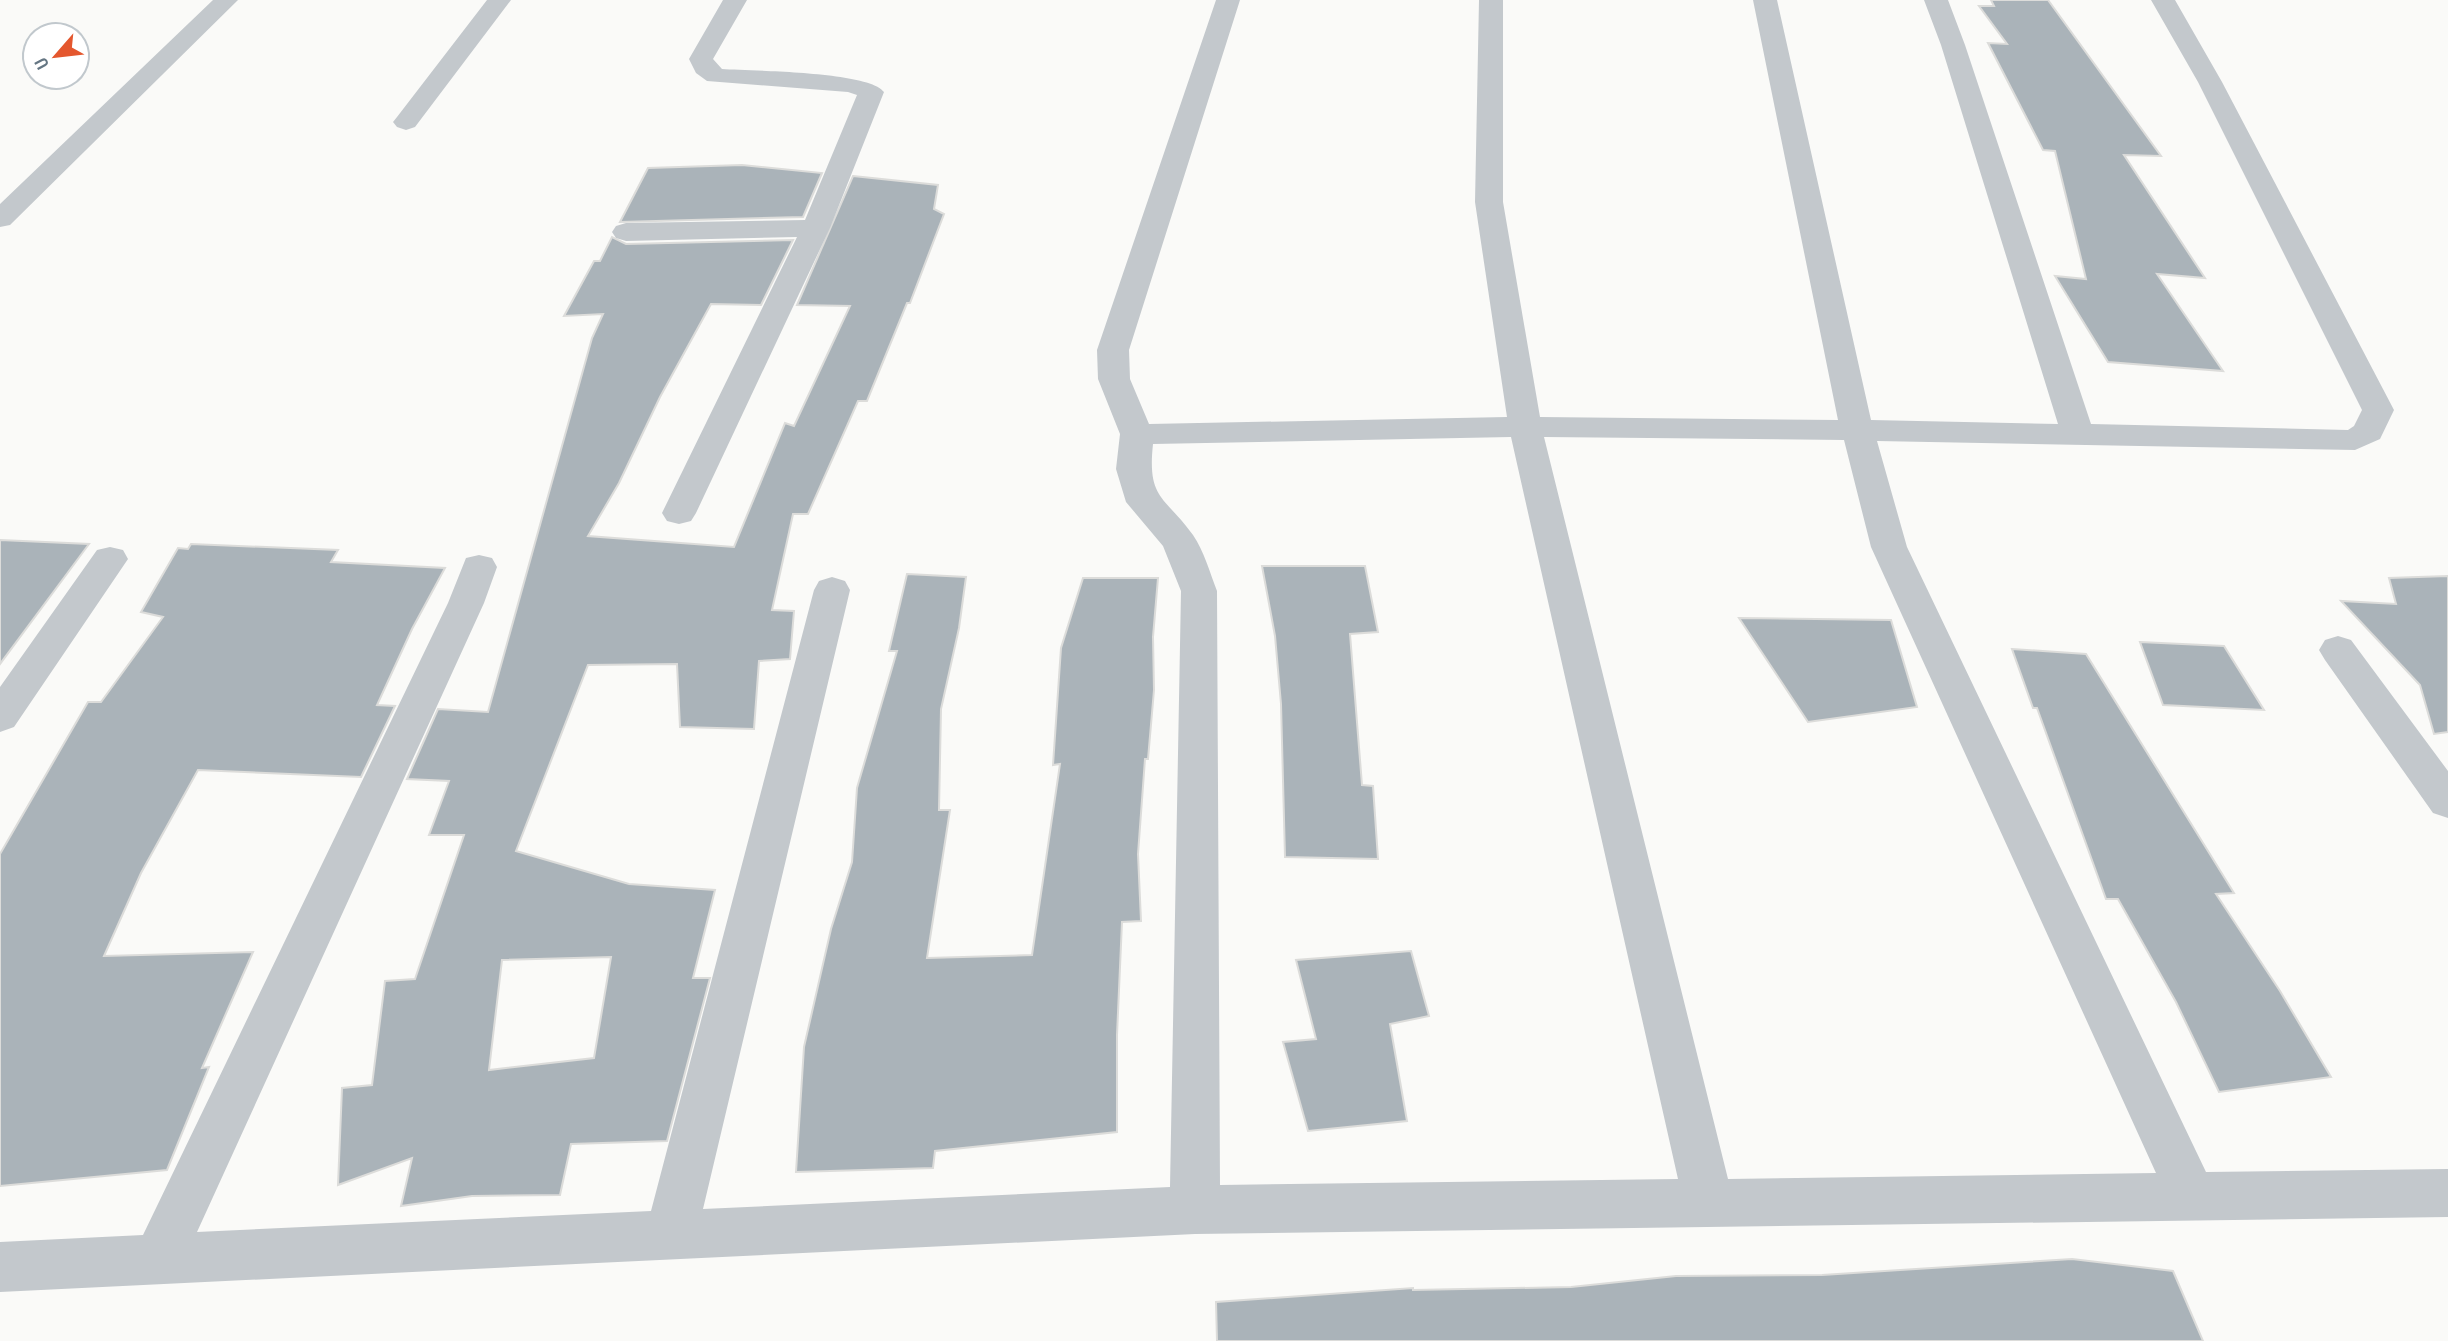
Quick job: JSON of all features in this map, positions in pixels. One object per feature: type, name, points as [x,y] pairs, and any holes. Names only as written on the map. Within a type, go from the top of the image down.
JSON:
[{"type":"street","points":[[0,219],[226,0]]},
{"type":"street","points":[[406,122],[499,0]]},
{"type":"street","points":[[679,513],[816,228],[871,92],[852,85],[716,76],[705,68],[701,59],[735,0]]},
{"type":"street","points":[[1195,1210],[1199,591],[1179,542],[1143,502],[1133,470],[1136,434],[1114,379],[1113,350],[1228,0]]},
{"type":"street","points":[[1491,0],[1489,202],[1525,427],[1709,1204]]},
{"type":"street","points":[[1765,0],[1857,429],[1889,547],[2192,1197]]},
{"type":"street","points":[[1936,0],[1953,45],[2078,435]]},
{"type":"street","points":[[1136,434],[1525,427],[1857,429],[2355,440],[2368,432],[2378,411],[2210,82],[2163,0]]},
{"type":"street","points":[[626,232],[816,228]]},
{"type":"street","points":[[0,717],[110,559]]},
{"type":"street","points":[[157,1261],[454,628],[479,567]]},
{"type":"street","points":[[671,1234],[832,590]]},
{"type":"street","points":[[2338,650],[2448,802]]},
{"type":"street","points":[[0,1267],[1195,1210],[2448,1193]]},
{"type":"building","points":[[1991,0],[2048,0],[2161,156],[2124,155],[2205,278],[2157,274],[2223,371],[2108,362],[2055,276],[2086,279],[2055,151],[2043,150],[1988,43],[2007,44],[1979,6],[1994,6]]},
{"type":"building","points":[[742,165],[822,173],[803,217],[620,222],[648,168]]},
{"type":"building","points":[[853,176],[938,185],[934,209],[944,214],[910,303],[907,303],[867,401],[858,401],[808,514],[793,514],[772,610],[794,611],[790,659],[759,661],[754,729],[680,727],[677,664],[588,665],[516,851],[629,884],[715,890],[693,978],[710,978],[667,1141],[571,1144],[560,1195],[472,1196],[401,1206],[412,1158],[338,1185],[342,1088],[372,1085],[385,981],[415,979],[464,835],[429,835],[449,781],[407,779],[438,709],[488,712],[592,338],[603,314],[564,316],[594,261],[600,261],[612,237],[626,244],[793,240],[761,305],[711,304],[660,397],[619,483],[588,536],[734,547],[785,423],[794,426],[850,306],[797,305]],"holes":[[[611,957],[594,1058],[489,1070],[502,960]]]},
{"type":"building","points":[[0,540],[89,544],[0,664]]},
{"type":"building","points":[[191,544],[338,550],[331,562],[445,568],[412,629],[377,705],[395,706],[361,777],[198,770],[141,873],[104,956],[253,952],[202,1068],[209,1067],[167,1170],[0,1186],[0,854],[88,702],[101,702],[163,617],[141,612],[178,548],[188,549]]},
{"type":"building","points":[[1262,566],[1365,566],[1378,632],[1350,634],[1362,785],[1373,786],[1378,859],[1285,857],[1281,704],[1275,636]]},
{"type":"building","points":[[907,574],[966,577],[959,628],[941,709],[939,810],[950,810],[927,958],[1032,955],[1060,764],[1053,765],[1061,648],[1083,578],[1158,578],[1153,637],[1154,690],[1148,759],[1145,759],[1138,854],[1141,921],[1122,922],[1117,1035],[1117,1132],[935,1151],[933,1168],[796,1172],[804,1047],[831,929],[852,862],[857,788],[897,651],[889,651]]},
{"type":"building","points":[[2448,576],[2448,732],[2434,734],[2420,685],[2341,601],[2396,604],[2389,578]]},
{"type":"building","points":[[1739,618],[1891,620],[1917,707],[1808,722]]},
{"type":"building","points":[[2140,642],[2224,646],[2264,710],[2163,705]]},
{"type":"building","points":[[2012,649],[2086,654],[2234,893],[2216,894],[2280,991],[2331,1077],[2219,1092],[2176,1002],[2118,899],[2106,899],[2037,708],[2033,708]]},
{"type":"building","points":[[1411,951],[1429,1016],[1390,1024],[1407,1121],[1308,1131],[1283,1042],[1316,1039],[1296,960]]},
{"type":"building","points":[[2072,1259],[2173,1271],[2203,1341],[1217,1341],[1216,1302],[1413,1288],[1571,1287],[1676,1276],[1822,1275]]}]
